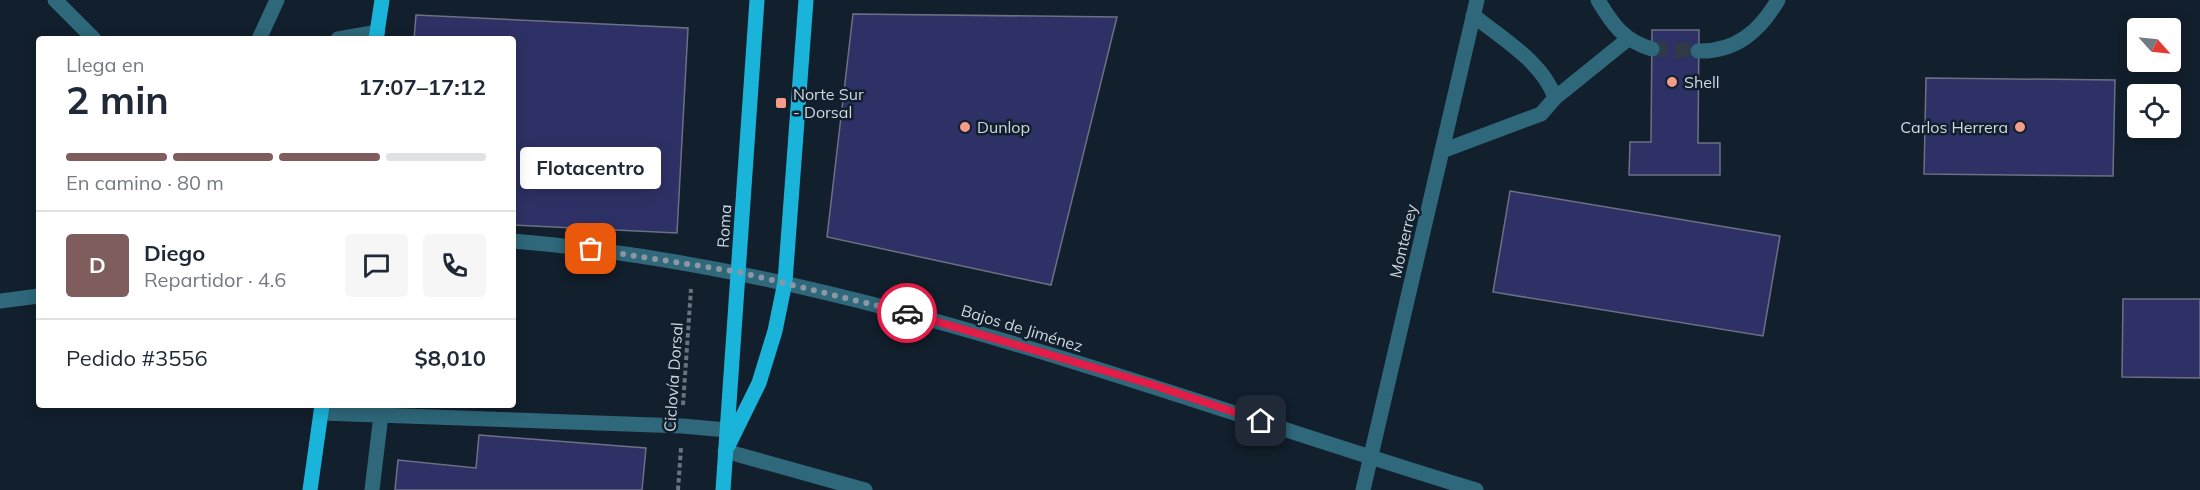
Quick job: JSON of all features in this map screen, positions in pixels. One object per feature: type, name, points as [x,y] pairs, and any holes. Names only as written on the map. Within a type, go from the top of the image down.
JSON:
[{"type":"main road","points":[[377,35],[382,0]]},
{"type":"main road","name":"Roma","points":[[723,490],[757,0]]},
{"type":"main road","points":[[725,451],[759,383],[775,331],[785,282],[806,0]]},
{"type":"main road","points":[[310,490],[322,409]]},
{"type":"street","points":[[55,0],[91,36]]},
{"type":"street","points":[[260,36],[277,0]]},
{"type":"street","name":"Monterrey","points":[[1363,490],[1477,0]]},
{"type":"street","points":[[1598,0],[1611,22],[1628,39],[1652,50]]},
{"type":"street","points":[[1698,51],[1712,51],[1733,45],[1757,31],[1778,0]]},
{"type":"street","points":[[1473,15],[1538,69],[1549,82],[1555,98]]},
{"type":"street","points":[[1442,151],[1541,114],[1555,98],[1628,39]]},
{"type":"street","name":"Bajos de Jiménez","points":[[516,241],[569,245],[739,272],[944,323],[1138,381],[1476,490]]},
{"type":"street","points":[[0,301],[36,296]]},
{"type":"street","points":[[322,409],[381,416],[682,426],[727,430]]},
{"type":"street","points":[[372,490],[381,416]]},
{"type":"street","points":[[725,451],[865,490]]},
{"type":"path","name":"Ciclovía Dorsal","points":[[678,490],[693,265]]},
{"type":"building","name":"Dunlop","points":[[853,14],[1117,17],[1051,285],[827,237]]},
{"type":"building","points":[[416,15],[688,28],[677,233],[516,225],[516,36],[414,36]]},
{"type":"building","points":[[1652,30],[1699,30],[1698,143],[1720,143],[1720,175],[1629,175],[1630,142],[1651,142]]},
{"type":"building","name":"Carlos Herrera","points":[[1926,78],[2115,80],[2113,176],[1924,174]]},
{"type":"building","points":[[1510,191],[1780,236],[1763,336],[1493,292]]},
{"type":"building","points":[[2123,299],[2200,299],[2200,378],[2122,377]]},
{"type":"building","points":[[479,435],[646,448],[642,490],[395,490],[398,460],[476,468]]},
{"type":"tunnel","points":[[1652,49],[1698,51]]},
{"type":"way so far","points":[[591,249],[739,272],[907,313]]},
{"type":"place","name":"Shell","points":[[1672,82]]},
{"type":"place","name":"Norte Sur - Dorsal","points":[[781,103]]},
{"type":"place","name":"Dunlop","points":[[965,127]]},
{"type":"place","name":"Carlos Herrera","points":[[2020,127]]},
{"type":"place","name":"Flotacentro","points":[[591,249]]},
{"type":"route","points":[[907,313],[1150,384],[1261,421]]}]
